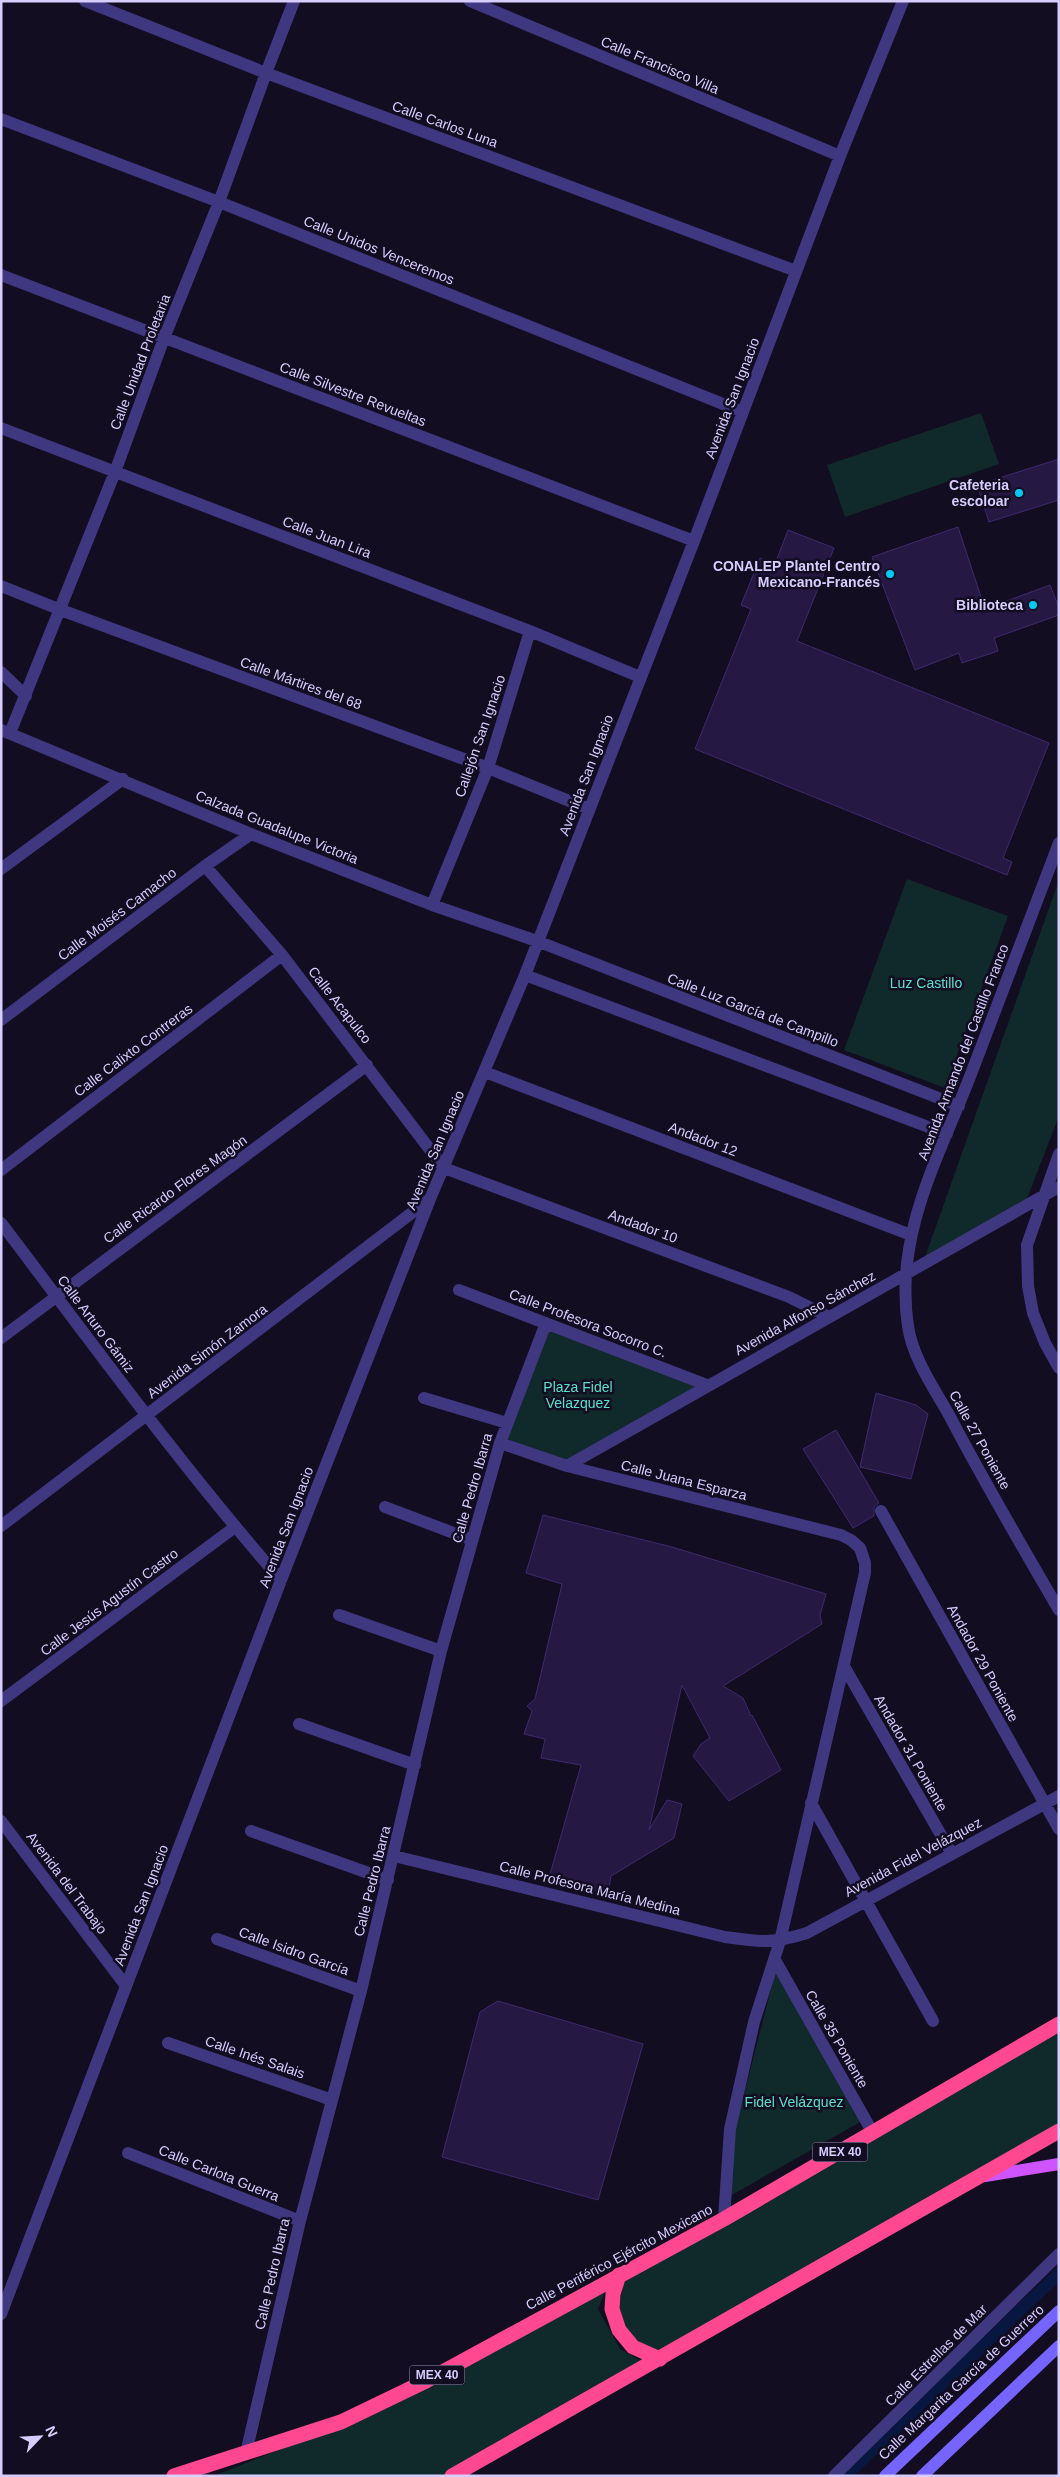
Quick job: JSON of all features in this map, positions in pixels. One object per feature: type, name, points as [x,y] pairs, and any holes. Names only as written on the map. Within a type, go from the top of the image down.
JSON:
[{"type":"highway","name":"Calle Periférico Ejército Mexicano","points":[[174,2476],[341,2422],[426,2381],[724,2219],[1059,2024]]},
{"type":"highway","points":[[452,2476],[1059,2132]]},
{"type":"highway","points":[[619,2275],[612,2294],[612,2309],[620,2330],[633,2347],[660,2359]]},
{"type":"main road","points":[[980,2176],[1059,2164]]},
{"type":"main road","name":"Calle Margarita García de Guerrero","points":[[885,2476],[1059,2311]]},
{"type":"main road","points":[[922,2476],[1059,2346]]},
{"type":"street","name":"Calle Carlos Luna","points":[[85,1],[266,73],[796,271]]},
{"type":"street","name":"Calle Unidad Proletaria","points":[[6,732],[26,696],[61,610],[115,472],[164,338],[219,202],[294,1]]},
{"type":"street","name":"Calle Francisco Villa","points":[[470,1],[499,7],[840,156]]},
{"type":"street","name":"Avenida San Ignacio","points":[[1,2314],[281,1580],[430,1200],[525,975],[744,412],[898,3]]},
{"type":"street","name":"Calle Unidos Venceremos","points":[[1,119],[219,202],[744,412]]},
{"type":"street","name":"Calle Silvestre Revueltas","points":[[1,275],[694,541]]},
{"type":"street","name":"Calle Juan Lira","points":[[1,428],[530,631],[640,677]]},
{"type":"street","name":"Calle Mártires del 68","points":[[1,586],[488,768],[589,809]]},
{"type":"street","name":"Callejón San Ignacio","points":[[432,904],[488,768],[530,631]]},
{"type":"street","points":[[1,672],[26,696]]},
{"type":"street","name":"Calzada Guadalupe Victoria","points":[[6,732],[123,779],[251,834],[432,904],[537,941]]},
{"type":"street","points":[[1,869],[123,779]]},
{"type":"street","name":"Calle Moisés Camacho","points":[[1,1020],[251,834]]},
{"type":"street","name":"Avenida Armando del Castillo Franco","points":[[906,1274],[910,1235],[917,1210],[959,1106],[1059,843]]},
{"type":"street","name":"Calle Acapulco","points":[[206,866],[282,955],[444,1168]]},
{"type":"street","name":"Calle Luz García de Campillo","points":[[537,941],[959,1106]]},
{"type":"street","name":"Calle Calixto Contreras","points":[[1,1170],[282,955]]},
{"type":"street","points":[[525,975],[948,1134]]},
{"type":"street","name":"Calle Ricardo Flores Magón","points":[[1,1338],[56,1295],[367,1065]]},
{"type":"street","name":"Andador 12","points":[[485,1072],[910,1235]]},
{"type":"street","points":[[1059,1154],[1027,1245],[1028,1286],[1033,1313],[1045,1343],[1059,1368]]},
{"type":"street","name":"Andador 10","points":[[444,1168],[789,1297],[829,1317]]},
{"type":"street","name":"Avenida Alfonso Sánchez","points":[[567,1466],[1059,1187]]},
{"type":"street","name":"Avenida Simón Zamora","points":[[1,1526],[430,1200]]},
{"type":"street","name":"Calle Arturo Gámiz","points":[[1,1223],[146,1417],[235,1527],[281,1580]]},
{"type":"street","name":"Calle 27 Poniente","points":[[906,1274],[908,1327],[919,1358],[972,1458],[1059,1610]]},
{"type":"street","name":"Calle Profesora Socorro C.","points":[[459,1290],[707,1385]]},
{"type":"street","name":"Calle Pedro Ibarra","points":[[246,2453],[300,2221],[394,1856],[442,1651],[500,1443],[546,1323]]},
{"type":"street","points":[[424,1398],[507,1423]]},
{"type":"street","name":"Calle Juana Esparza","points":[[500,1443],[567,1466],[851,1540],[860,1548],[865,1563],[865,1573],[844,1668]]},
{"type":"street","points":[[385,1507],[472,1540]]},
{"type":"street","name":"Andador 29 Poniente","points":[[881,1511],[1059,1829]]},
{"type":"street","name":"Calle Jesús Agustín Castro","points":[[1,1701],[235,1527]]},
{"type":"street","points":[[339,1615],[442,1651]]},
{"type":"street","points":[[724,2219],[730,2129],[754,2022],[780,1941],[844,1668]]},
{"type":"street","name":"Andador 31 Poniente","points":[[844,1668],[952,1854]]},
{"type":"street","points":[[299,1724],[415,1765]]},
{"type":"street","name":"Avenida Fidel Velázquez","points":[[780,1941],[807,1933],[1059,1796]]},
{"type":"street","points":[[811,1804],[933,2021]]},
{"type":"street","name":"Avenida del Trabajo","points":[[1,1821],[126,1986]]},
{"type":"street","points":[[251,1831],[388,1880]]},
{"type":"street","name":"Calle Profesora María Medina","points":[[394,1856],[725,1937],[760,1942],[780,1941]]},
{"type":"street","name":"Calle Isidro García","points":[[217,1939],[360,1990]]},
{"type":"street","name":"Calle 35 Poniente","points":[[775,1960],[873,2133]]},
{"type":"street","name":"Calle Inés Salais","points":[[168,2043],[332,2100]]},
{"type":"street","name":"Calle Carlota Guerra","points":[[128,2153],[300,2221]]},
{"type":"street","name":"Calle Estrellas de Mar","points":[[834,2476],[1059,2254]]},
{"type":"green space","points":[[981,413],[999,464],[845,517],[827,465]]},
{"type":"green space","name":"Luz Castillo","points":[[907,879],[1008,916],[945,1088],[844,1050]]},
{"type":"green space","points":[[1059,880],[1059,1116],[1026,1201],[924,1260]]},
{"type":"green space","name":"Plaza Fidel Velazquez","points":[[546,1323],[707,1385],[567,1466],[500,1443]]},
{"type":"green space","name":"Fidel Velázquez","points":[[776,1970],[862,2121],[730,2196],[735,2129]]},
{"type":"green space","points":[[1059,2029],[1059,2125],[665,2353],[637,2340],[623,2325],[620,2316],[620,2304],[627,2274]]},
{"type":"green space","points":[[608,2285],[598,2309],[620,2349],[643,2362],[448,2476],[213,2476],[334,2428]]},
{"type":"water","points":[[1059,2265],[1059,2282],[854,2476],[837,2476]]},
{"type":"building","name":"Cafeteria escoloar","points":[[1059,459],[1059,500],[989,522],[977,485]]},
{"type":"building","points":[[958,527],[985,609],[1050,585],[1059,608],[1059,615],[994,638],[998,651],[962,663],[959,653],[915,670],[872,557]]},
{"type":"building","points":[[788,530],[834,548],[797,641],[1049,743],[1003,858],[1012,862],[1007,875],[695,749],[751,609],[741,605],[760,558],[775,564]]},
{"type":"building","points":[[876,1393],[916,1405],[928,1414],[911,1479],[860,1467]]},
{"type":"building","points":[[836,1430],[879,1503],[874,1507],[874,1516],[853,1528],[803,1449]]},
{"type":"building","points":[[543,1515],[672,1547],[826,1594],[820,1615],[822,1624],[723,1686],[743,1698],[781,1770],[729,1801],[693,1756],[701,1744],[710,1738],[682,1685],[649,1830],[667,1800],[682,1804],[674,1838],[611,1876],[608,1894],[549,1878],[581,1765],[541,1758],[545,1739],[524,1734],[532,1711],[527,1706],[535,1699],[562,1584],[526,1573]]},
{"type":"building","points":[[498,2001],[643,2044],[598,2200],[442,2157],[480,2012]]},
{"type":"place","name":"Cafeteria escoloar","points":[[1019,493]]},
{"type":"place","name":"CONALEP Plantel Centro Mexicano-Francés","points":[[890,574]]},
{"type":"place","name":"Biblioteca","points":[[1033,605]]}]
